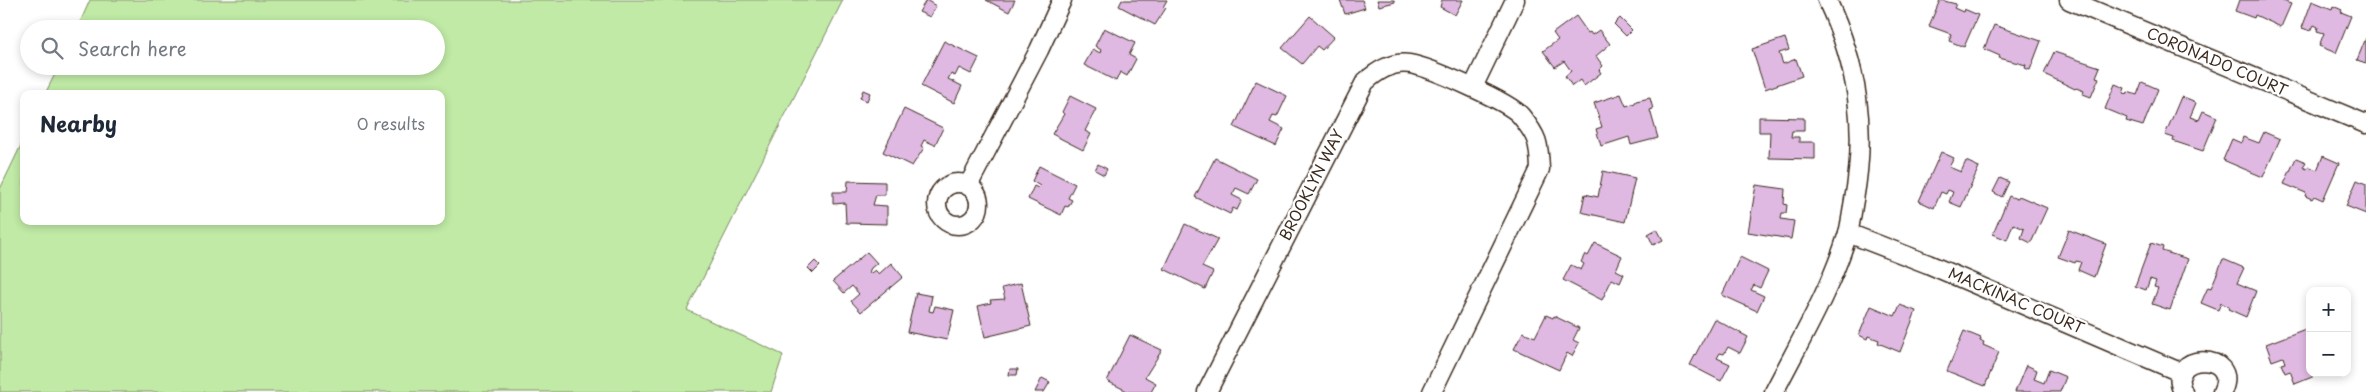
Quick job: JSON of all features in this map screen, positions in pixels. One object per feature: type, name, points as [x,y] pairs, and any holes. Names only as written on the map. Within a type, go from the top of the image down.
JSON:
[{"type":"street","points":[[968,186],[1039,50],[1062,0]]},
{"type":"street","points":[[1473,87],[1515,0]]},
{"type":"street","points":[[1774,392],[1823,295],[1848,234],[1859,172],[1862,141],[1857,87],[1840,28],[1827,0]]},
{"type":"street","name":"CORONADO COURT","points":[[2068,0],[2366,124]]},
{"type":"street","name":"BROOKLYN WAY","points":[[1207,392],[1365,82],[1381,68],[1409,64],[1473,87],[1520,114],[1539,142],[1540,169],[1432,392]]},
{"type":"street","name":"MACKINAC COURT","points":[[1848,234],[1928,264],[2182,373]]},
{"type":"street","points":[[2183,392],[2180,380],[2182,373],[2192,362],[2200,360],[2211,361],[2220,367],[2224,376],[2222,392]]},
{"type":"green space","points":[[90,0],[843,0],[687,310],[783,355],[771,392],[0,392],[0,189],[20,147],[20,225],[445,225],[445,90],[47,90],[54,75],[445,75],[445,20],[81,20]]},
{"type":"building","points":[[926,0],[936,6],[930,17],[919,12]]},
{"type":"building","points":[[986,0],[1015,0],[1009,12]]},
{"type":"building","points":[[1122,0],[1167,0],[1163,7],[1166,8],[1155,25],[1119,6]]},
{"type":"building","points":[[1340,0],[1362,0],[1365,8],[1345,14]]},
{"type":"building","points":[[1377,0],[1394,0],[1395,2],[1379,6]]},
{"type":"building","points":[[1442,0],[1463,0],[1455,15],[1440,7]]},
{"type":"building","points":[[1940,0],[1956,4],[1954,8],[1963,12],[1964,9],[1978,15],[1964,47],[1949,41],[1951,34],[1929,26]]},
{"type":"building","points":[[2239,0],[2280,0],[2291,4],[2281,27],[2255,15],[2254,18],[2235,11]]},
{"type":"building","points":[[2312,1],[2332,9],[2333,6],[2351,16],[2336,53],[2319,46],[2324,33],[2317,31],[2318,27],[2314,25],[2311,31],[2302,28]]},
{"type":"building","points":[[1310,16],[1334,37],[1322,50],[1317,46],[1302,64],[1282,48]]},
{"type":"building","points":[[1576,16],[1588,33],[1590,32],[1592,35],[1599,30],[1610,44],[1596,56],[1603,66],[1599,70],[1601,73],[1584,86],[1580,80],[1572,86],[1565,76],[1571,71],[1564,61],[1555,67],[1543,51],[1558,40],[1553,33]]},
{"type":"building","points":[[1620,18],[1632,30],[1626,36],[1614,24]]},
{"type":"building","points":[[1994,25],[2041,41],[2030,70],[2025,68],[2026,65],[1999,58],[2000,56],[1984,49]]},
{"type":"building","points":[[1104,28],[1135,43],[1129,55],[1136,59],[1127,76],[1120,72],[1116,81],[1084,65],[1093,49],[1100,53],[1101,50],[1095,46]]},
{"type":"building","points":[[1785,38],[1789,50],[1779,53],[1783,64],[1796,59],[1802,76],[1765,89],[1752,49]]},
{"type":"building","points":[[2366,38],[2366,63],[2357,60]]},
{"type":"building","points":[[944,41],[979,58],[971,74],[959,68],[955,76],[951,74],[948,79],[962,86],[954,103],[921,86]]},
{"type":"building","points":[[2054,52],[2100,67],[2096,77],[2099,78],[2091,97],[2083,94],[2084,91],[2075,89],[2044,74]]},
{"type":"building","points":[[1256,81],[1287,96],[1277,117],[1273,116],[1270,122],[1284,129],[1276,146],[1234,127]]},
{"type":"building","points":[[2142,82],[2158,89],[2143,126],[2126,121],[2127,118],[2105,109],[2115,84],[2125,88],[2123,93],[2127,94],[2128,92],[2137,95]]},
{"type":"building","points":[[863,90],[870,93],[867,101],[860,98]]},
{"type":"building","points":[[1621,94],[1626,106],[1636,101],[1650,98],[1653,109],[1650,110],[1658,138],[1631,145],[1629,137],[1601,146],[1596,129],[1602,127],[1594,103]]},
{"type":"building","points":[[1070,96],[1096,109],[1085,131],[1091,134],[1083,150],[1052,134],[1064,114],[1062,112]]},
{"type":"building","points":[[2181,97],[2196,103],[2190,117],[2199,120],[2203,111],[2217,117],[2203,151],[2173,141],[2174,138],[2165,135]]},
{"type":"building","points":[[904,109],[943,128],[935,145],[924,140],[921,146],[924,148],[912,166],[883,152]]},
{"type":"building","points":[[1759,117],[1804,118],[1804,131],[1792,131],[1791,137],[1799,137],[1799,142],[1815,142],[1815,159],[1769,158],[1770,132],[1759,132]]},
{"type":"building","points":[[2264,132],[2280,139],[2263,177],[2223,160],[2232,139],[2241,143],[2243,137],[2259,143]]},
{"type":"building","points":[[1941,152],[1954,158],[1949,167],[1961,172],[1966,161],[1979,167],[1961,207],[1949,202],[1953,192],[1948,190],[1946,194],[1941,192],[1934,208],[1919,201]]},
{"type":"building","points":[[2323,156],[2339,163],[2323,200],[2314,196],[2312,199],[2305,196],[2306,193],[2284,184],[2296,158],[2306,162],[2303,167],[2307,169],[2308,166],[2317,170]]},
{"type":"building","points":[[1215,158],[1257,179],[1249,194],[1236,188],[1232,195],[1242,200],[1237,210],[1233,208],[1230,214],[1195,197]]},
{"type":"building","points":[[1098,164],[1107,169],[1104,175],[1095,170]]},
{"type":"building","points":[[1039,166],[1075,184],[1068,198],[1072,200],[1068,207],[1065,206],[1061,215],[1028,199],[1034,186],[1038,188],[1040,186],[1032,181]]},
{"type":"building","points":[[1603,171],[1635,178],[1625,222],[1581,212],[1585,194],[1598,197]]},
{"type":"building","points":[[2000,178],[2009,182],[2002,197],[1993,192]]},
{"type":"building","points":[[2357,180],[2366,184],[2366,214],[2346,206]]},
{"type":"building","points":[[848,181],[885,182],[885,195],[876,195],[873,205],[887,206],[887,224],[846,223],[845,203],[833,204],[833,192],[847,192]]},
{"type":"building","points":[[1756,185],[1785,189],[1784,204],[1787,205],[1786,213],[1782,213],[1781,219],[1794,221],[1791,239],[1748,232]]},
{"type":"building","points":[[2009,196],[2017,199],[2019,196],[2047,208],[2031,243],[2021,238],[2024,229],[2013,224],[2007,240],[1993,234]]},
{"type":"building","points":[[1185,224],[1218,239],[1202,267],[1213,272],[1205,289],[1164,269]]},
{"type":"building","points":[[1657,229],[1663,240],[1653,245],[1648,234]]},
{"type":"building","points":[[2069,230],[2106,244],[2094,277],[2078,270],[2081,262],[2076,261],[2075,263],[2058,257]]},
{"type":"building","points":[[1595,243],[1622,256],[1616,270],[1624,274],[1620,283],[1612,279],[1602,300],[1563,280],[1571,265],[1581,270],[1584,264],[1581,262],[1585,254],[1588,256]]},
{"type":"building","points":[[2151,243],[2163,247],[2162,251],[2188,259],[2170,310],[2152,304],[2158,288],[2154,287],[2156,281],[2150,279],[2146,290],[2135,286]]},
{"type":"building","points":[[867,252],[877,263],[869,272],[871,273],[875,270],[879,274],[891,263],[903,277],[861,312],[851,301],[859,294],[852,286],[844,293],[833,281]]},
{"type":"building","points":[[1740,257],[1768,271],[1760,288],[1754,285],[1751,290],[1764,296],[1757,311],[1722,295]]},
{"type":"building","points":[[2223,259],[2244,268],[2237,283],[2256,291],[2246,317],[2228,309],[2229,307],[2221,303],[2218,310],[2201,303],[2208,287],[2211,288]]},
{"type":"building","points":[[815,261],[820,266],[813,273],[808,268]]},
{"type":"building","points":[[1021,283],[1031,326],[985,337],[978,306],[991,303],[990,300],[1005,299],[1002,288]]},
{"type":"building","points":[[916,293],[932,296],[929,311],[933,312],[935,306],[954,310],[947,340],[907,332]]},
{"type":"building","points":[[1900,305],[1916,311],[1900,352],[1878,343],[1879,340],[1868,336],[1867,339],[1859,335],[1871,306],[1895,316]]},
{"type":"building","points":[[1546,315],[1553,318],[1554,316],[1579,328],[1573,340],[1579,343],[1572,356],[1567,353],[1559,370],[1514,349],[1523,332],[1535,337]]},
{"type":"building","points":[[1714,319],[1748,337],[1740,353],[1728,347],[1724,354],[1720,353],[1717,358],[1730,364],[1721,381],[1690,365]]},
{"type":"building","points":[[2306,329],[2306,377],[2312,377],[2295,384],[2290,371],[2285,373],[2281,364],[2285,363],[2283,357],[2272,361],[2266,344]]},
{"type":"building","points":[[1964,331],[1981,338],[1980,341],[1984,342],[1983,345],[1999,352],[1985,386],[1947,371]]},
{"type":"building","points":[[1130,335],[1162,350],[1145,377],[1156,383],[1151,392],[1129,392],[1107,381]]},
{"type":"building","points":[[2026,365],[2037,370],[2034,379],[2044,383],[2049,370],[2066,377],[2060,392],[2015,392]]},
{"type":"building","points":[[1010,369],[1018,369],[1017,375],[1009,375]]},
{"type":"building","points":[[1042,378],[1050,382],[1044,392],[1035,392]]}]
